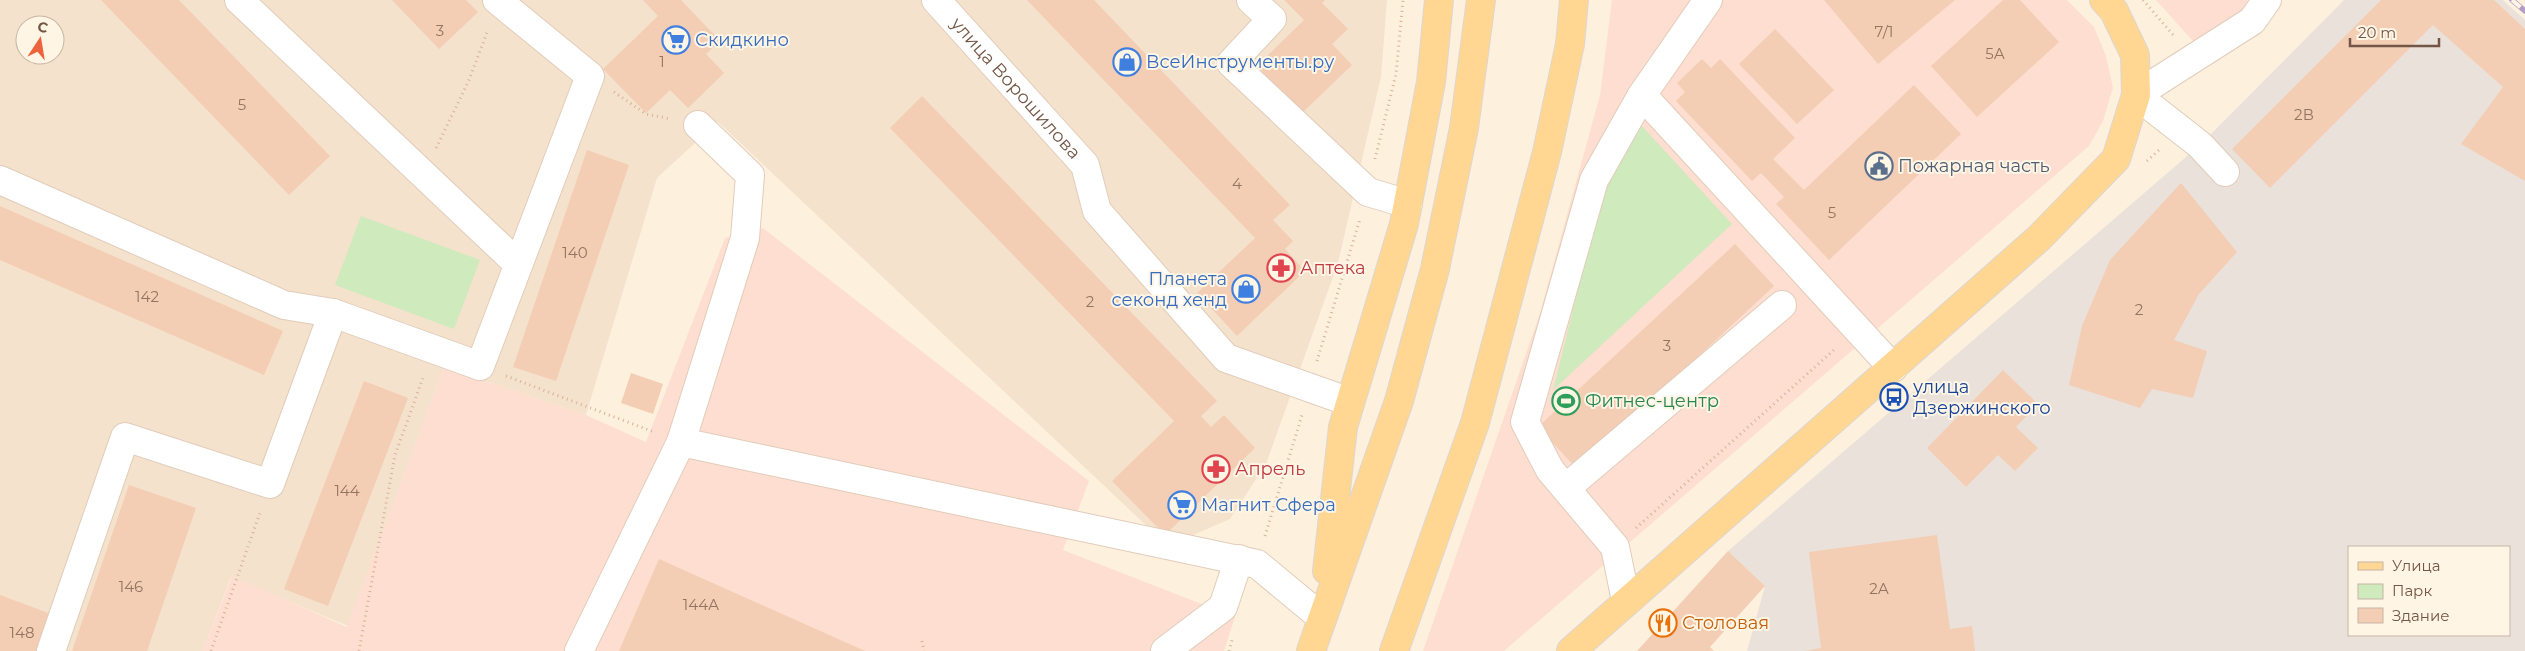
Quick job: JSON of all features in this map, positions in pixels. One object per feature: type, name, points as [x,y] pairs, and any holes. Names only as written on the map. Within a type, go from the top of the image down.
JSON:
[{"type":"main road","points":[[1321,617],[1343,427],[1404,224],[1431,82],[1439,0]]},
{"type":"main road","points":[[1311,651],[1321,617],[1399,401],[1435,268],[1464,128],[1481,0]]},
{"type":"main road","points":[[1394,651],[1475,423],[1547,152],[1570,44],[1574,0]]},
{"type":"main road","points":[[1571,651],[2039,238],[2116,159],[2136,95],[2135,55],[2114,11],[2104,0]]},
{"type":"lane","points":[[239,0],[518,264]]},
{"type":"lane","name":"улица Ворошилова","points":[[936,0],[1085,165],[1097,211],[1226,358],[1350,402]]},
{"type":"lane","points":[[1251,0],[1272,19],[1231,62],[1368,192],[1408,204]]},
{"type":"lane","points":[[1626,601],[1615,546],[1550,470],[1524,422],[1594,180],[1642,95],[1708,0]]},
{"type":"lane","points":[[2225,172],[2200,145],[2136,95],[2252,21],[2267,0]]},
{"type":"lane","points":[[0,180],[284,305],[333,313],[433,351],[480,366],[590,76],[498,1]]},
{"type":"lane","points":[[1642,95],[1893,368]]},
{"type":"lane","points":[[579,651],[681,442],[745,238],[750,175],[698,125]]},
{"type":"lane","points":[[1566,488],[1782,305]]},
{"type":"lane","points":[[50,651],[125,437],[270,484],[333,313]]},
{"type":"lane","points":[[681,442],[1248,561],[1321,617]]},
{"type":"lane","points":[[1164,651],[1223,607],[1248,561]]},
{"type":"path","points":[[1248,561],[1309,389],[1368,192],[1396,74],[1403,0]]},
{"type":"path","points":[[424,174],[469,80],[498,1]]},
{"type":"path","points":[[590,76],[646,114],[698,125]]},
{"type":"path","points":[[1615,546],[1857,329]]},
{"type":"path","points":[[359,651],[395,455],[433,351]]},
{"type":"path","points":[[480,366],[681,442]]},
{"type":"path","points":[[211,651],[270,484]]},
{"type":"path","points":[[1229,651],[1234,634]]},
{"type":"path","points":[[922,641],[924,651]]},
{"type":"shaded area","points":[[0,0],[1387,0],[1381,77],[1338,263],[1266,464],[1230,519],[1168,546],[718,122],[657,178],[586,415],[444,367],[348,626],[231,577],[203,651],[0,651]]},
{"type":"shaded area","points":[[1612,0],[2067,0],[2094,27],[2106,56],[2113,88],[2103,121],[2089,146],[1504,651],[1423,651],[1540,313],[1600,95]]},
{"type":"shaded area","points":[[2156,0],[2275,0],[2210,60]]},
{"type":"shaded area","points":[[2344,0],[2503,0],[2525,20],[2525,651],[1747,651],[1765,586],[1728,551],[2200,145]]},
{"type":"shaded area","points":[[763,228],[1089,481],[1063,550],[1235,617],[1224,651],[203,651],[232,576],[347,627],[444,367],[586,415],[646,442],[725,238]]},
{"type":"green space","points":[[1641,125],[1732,224],[1553,390],[1605,181]]},
{"type":"green space","points":[[361,216],[480,260],[454,329],[335,285]]},
{"type":"building","points":[[101,0],[179,0],[330,156],[289,195]]},
{"type":"building","points":[[392,0],[466,0],[478,12],[439,49]]},
{"type":"building","points":[[643,0],[681,0],[720,41],[706,54],[724,73],[688,108],[670,90],[646,113],[603,69],[658,16]]},
{"type":"building","points":[[1027,0],[1094,0],[1290,205],[1273,220],[1293,241],[1285,249],[1305,271],[1237,336],[1197,293],[1255,238]]},
{"type":"building","points":[[1284,0],[1325,0],[1322,3],[1348,29],[1332,44],[1352,65],[1302,113],[1257,66],[1304,20]]},
{"type":"building","points":[[1824,0],[1955,0],[1878,64]]},
{"type":"building","points":[[2003,0],[2020,0],[2059,42],[1977,117],[1931,66]]},
{"type":"building","points":[[2381,0],[2494,0],[2525,29],[2525,181],[2461,144],[2503,87],[2433,25],[2270,188],[2232,149]]},
{"type":"building","points":[[1775,29],[1834,90],[1797,124],[1739,64]]},
{"type":"building","name":"Пожарная часть","points":[[1702,59],[1711,68],[1720,59],[1795,138],[1773,159],[1804,190],[1914,85],[1961,134],[1829,260],[1776,204],[1784,197],[1761,173],[1752,181],[1676,101],[1685,92],[1677,83]]},
{"type":"building","points":[[922,96],[1217,401],[1201,416],[1211,427],[1224,415],[1255,448],[1165,535],[1112,481],[1174,421],[890,128]]},
{"type":"building","points":[[587,150],[629,165],[556,381],[513,367]]},
{"type":"building","points":[[2181,183],[2237,252],[2199,294],[2174,340],[2207,351],[2193,398],[2152,389],[2140,408],[2069,385],[2082,326],[2110,260]]},
{"type":"building","points":[[0,206],[283,331],[264,375],[0,260]]},
{"type":"building","points":[[1735,244],[1774,286],[1577,469],[1538,427]]},
{"type":"building","points":[[2003,370],[2038,404],[2016,427],[2038,448],[2015,471],[1998,455],[1966,487],[1927,448]]},
{"type":"building","points":[[631,373],[663,384],[653,414],[621,403]]},
{"type":"building","points":[[364,381],[408,398],[328,606],[284,589]]},
{"type":"building","points":[[129,485],[196,508],[147,651],[72,651]]},
{"type":"building","points":[[1937,535],[1950,629],[1972,626],[1975,651],[1804,651],[1821,648],[1809,552]]},
{"type":"building","points":[[1728,551],[1765,586],[1710,647],[1714,651],[1637,651]]},
{"type":"building","points":[[659,559],[865,651],[619,651]]},
{"type":"building","points":[[0,595],[51,614],[38,651],[0,651]]},
{"type":"railway","points":[[2512,0],[2525,11]]},
{"type":"place","name":"Скидкино","points":[[676,40]]},
{"type":"place","name":"ВсеИнструменты.ру","points":[[1127,62]]},
{"type":"place","name":"Пожарная часть","points":[[1879,166]]},
{"type":"place","name":"Аптека","points":[[1281,268]]},
{"type":"place","name":"Планета секонд хенд","points":[[1246,289]]},
{"type":"place","name":"улица Дзержинского","points":[[1894,397]]},
{"type":"place","name":"Фитнес-центр","points":[[1566,401]]},
{"type":"place","name":"Апрель","points":[[1216,469]]},
{"type":"place","name":"Магнит Сфера","points":[[1182,505]]},
{"type":"place","name":"Столовая","points":[[1663,623]]}]
